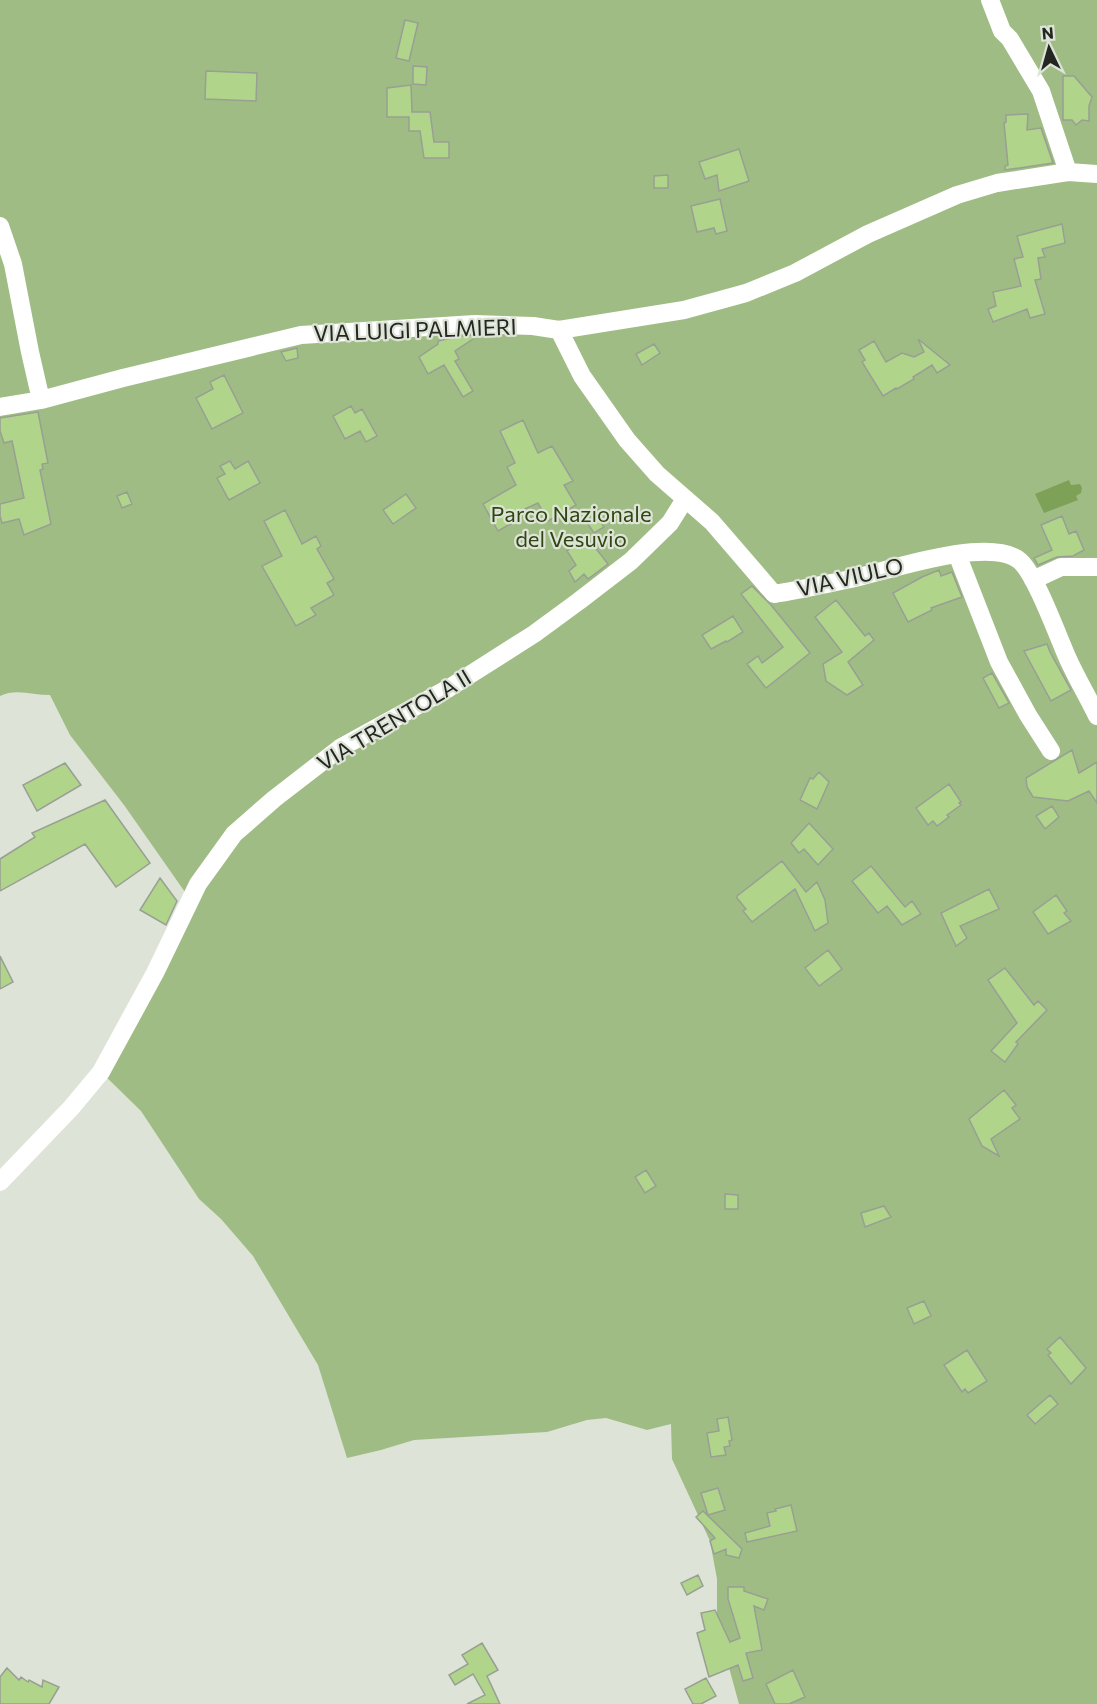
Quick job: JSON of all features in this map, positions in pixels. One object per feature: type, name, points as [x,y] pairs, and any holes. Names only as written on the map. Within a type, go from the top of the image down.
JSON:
[{"type":"street","points":[[990,0],[1002,31],[1010,39],[1041,91],[1068,172]]},
{"type":"street","name":"VIA LUIGI PALMIERI","points":[[0,407],[41,400],[301,335],[475,324],[533,326],[559,330],[684,310],[746,293],[795,273],[868,234],[957,195],[997,183],[1068,172],[1097,174]]},
{"type":"street","points":[[0,226],[13,264],[41,400]]},
{"type":"street","name":"VIA VIULO","points":[[559,330],[582,376],[608,415],[657,474],[712,522],[774,594],[957,554],[984,551],[1005,554],[1020,561],[1033,580],[1070,663],[1095,708]]},
{"type":"street","name":"VIA TRENTOLA II","points":[[0,1182],[101,1072],[146,990],[198,884],[234,834],[340,748],[449,688],[534,634],[579,601],[631,561],[657,536],[670,523],[685,499]]},
{"type":"street","points":[[957,554],[999,662],[1051,751]]},
{"type":"street","points":[[1033,580],[1061,567],[1096,567]]},
{"type":"green space","name":"Parco Nazionale del Vesuvio","points":[[0,0],[1097,0],[1097,1704],[739,1704],[717,1624],[717,1579],[710,1541],[672,1459],[671,1424],[647,1430],[606,1418],[587,1420],[547,1432],[414,1440],[347,1458],[318,1365],[253,1256],[221,1219],[199,1199],[141,1111],[97,1068],[187,895],[124,805],[70,735],[50,695],[18,692],[0,696]]},
{"type":"shaded area","points":[[1069,480],[1071,485],[1080,484],[1082,488],[1081,493],[1076,496],[1078,500],[1044,513],[1035,494]]},
{"type":"building","points":[[405,20],[418,23],[409,61],[396,58]]},
{"type":"building","points":[[413,66],[427,67],[426,85],[413,84]]},
{"type":"building","points":[[206,71],[257,73],[256,101],[205,99]]},
{"type":"building","points":[[1063,76],[1074,76],[1092,97],[1089,106],[1089,121],[1082,120],[1076,125],[1072,120],[1063,120]]},
{"type":"building","points":[[411,85],[412,112],[430,112],[434,142],[449,142],[449,158],[424,158],[420,131],[409,131],[409,117],[387,117],[387,88]]},
{"type":"building","points":[[1028,114],[1027,130],[1041,128],[1053,163],[1005,170],[1005,166],[1008,165],[1004,123],[1006,115]]},
{"type":"building","points":[[739,149],[749,181],[719,191],[717,175],[705,179],[699,162]]},
{"type":"building","points":[[668,175],[668,188],[654,188],[654,176]]},
{"type":"building","points":[[720,199],[727,231],[716,234],[714,228],[697,232],[691,206]]},
{"type":"building","points":[[1062,224],[1065,243],[1042,249],[1045,257],[1038,258],[1041,279],[1035,280],[1045,314],[1030,318],[1027,309],[993,322],[988,309],[996,306],[993,292],[1021,286],[1014,259],[1023,257],[1017,236]]},
{"type":"building","points":[[479,335],[455,351],[459,359],[455,361],[473,391],[463,397],[444,365],[428,374],[419,357],[438,344],[438,341]]},
{"type":"building","points":[[918,339],[950,365],[937,373],[932,365],[913,377],[914,379],[883,396],[862,362],[865,360],[859,350],[874,341],[886,362],[902,353],[914,357],[924,352]]},
{"type":"building","points":[[654,344],[660,353],[642,365],[636,354]]},
{"type":"building","points":[[297,348],[298,358],[286,361],[281,352]]},
{"type":"building","points":[[224,375],[243,413],[212,429],[196,398],[213,389],[210,382]]},
{"type":"building","points":[[351,406],[355,413],[362,409],[377,436],[366,442],[360,431],[345,439],[333,416]]},
{"type":"building","points":[[38,412],[48,463],[42,464],[43,469],[40,470],[51,524],[24,535],[19,519],[2,523],[0,516],[0,504],[24,498],[12,441],[4,443],[0,431],[0,418]]},
{"type":"building","points":[[523,420],[538,453],[552,446],[573,481],[564,485],[576,505],[548,521],[538,503],[518,512],[521,518],[498,531],[483,504],[516,485],[507,467],[515,463],[500,431]]},
{"type":"building","points":[[230,461],[235,469],[248,461],[260,483],[229,500],[217,478],[225,474],[220,466]]},
{"type":"building","points":[[127,492],[132,504],[122,508],[117,496]]},
{"type":"building","points":[[406,494],[416,508],[393,524],[383,510]]},
{"type":"building","points":[[285,510],[302,544],[316,536],[321,546],[317,549],[334,579],[327,583],[334,595],[311,608],[316,615],[296,626],[262,566],[282,556],[264,521]]},
{"type":"building","points":[[596,515],[604,527],[594,533],[586,521]]},
{"type":"building","points":[[1062,516],[1069,534],[1076,531],[1084,550],[1073,556],[1057,557],[1038,565],[1034,558],[1052,550],[1041,525]]},
{"type":"building","points":[[587,537],[608,564],[588,579],[584,574],[575,582],[569,571],[576,565],[567,551]]},
{"type":"building","points":[[939,570],[941,576],[952,572],[962,597],[931,608],[932,610],[908,622],[893,593]]},
{"type":"building","points":[[752,586],[771,605],[810,653],[766,688],[747,664],[758,656],[762,663],[783,647],[741,594]]},
{"type":"building","points":[[836,600],[865,636],[869,633],[874,640],[848,662],[863,685],[847,695],[826,681],[823,664],[842,652],[815,617]]},
{"type":"building","points":[[733,616],[743,632],[711,649],[702,635]]},
{"type":"building","points":[[1047,644],[1071,690],[1051,701],[1024,651]]},
{"type":"building","points":[[992,673],[1009,703],[999,708],[983,678]]},
{"type":"building","points":[[1072,750],[1079,773],[1097,762],[1097,803],[1089,791],[1068,801],[1033,797],[1027,787],[1026,778]]},
{"type":"building","points":[[65,763],[81,785],[37,811],[23,785]]},
{"type":"building","points":[[819,772],[829,782],[817,809],[800,800],[810,778],[813,779]]},
{"type":"building","points":[[949,784],[961,805],[937,826],[933,821],[928,825],[916,808]]},
{"type":"building","points":[[105,800],[150,863],[116,887],[85,844],[0,891],[0,859],[35,837],[32,833]]},
{"type":"building","points":[[1052,806],[1059,817],[1045,829],[1036,816]]},
{"type":"building","points":[[809,823],[833,849],[818,865],[804,849],[799,853],[791,843]]},
{"type":"building","points":[[782,861],[806,892],[817,882],[825,900],[828,923],[815,931],[795,889],[752,922],[743,911],[746,909],[737,896]]},
{"type":"building","points":[[871,866],[905,907],[912,901],[921,914],[902,925],[887,906],[878,913],[852,881]]},
{"type":"building","points":[[160,878],[177,901],[166,925],[140,910]]},
{"type":"building","points":[[989,889],[999,909],[960,926],[967,938],[956,946],[941,913]]},
{"type":"building","points":[[1056,895],[1067,911],[1064,913],[1071,921],[1048,934],[1033,912]]},
{"type":"building","points":[[828,950],[842,969],[819,986],[805,968]]},
{"type":"building","points":[[0,956],[13,982],[0,989]]},
{"type":"building","points":[[1005,968],[1034,1005],[1038,1001],[1047,1010],[1016,1042],[1018,1044],[1005,1062],[991,1051],[1017,1023],[988,980]]},
{"type":"building","points":[[1004,1090],[1016,1105],[1012,1108],[1020,1119],[991,1139],[999,1156],[982,1146],[969,1119]]},
{"type":"building","points":[[646,1170],[656,1186],[645,1193],[635,1177]]},
{"type":"building","points":[[725,1194],[738,1195],[738,1209],[725,1209]]},
{"type":"building","points":[[884,1206],[891,1217],[865,1227],[861,1213]]},
{"type":"building","points":[[924,1301],[931,1316],[914,1324],[907,1308]]},
{"type":"building","points":[[1060,1337],[1086,1368],[1071,1384],[1048,1355],[1051,1353],[1047,1349]]},
{"type":"building","points":[[967,1350],[987,1381],[968,1393],[965,1389],[962,1392],[944,1365]]},
{"type":"building","points":[[1050,1395],[1058,1404],[1035,1424],[1027,1415]]},
{"type":"building","points":[[728,1417],[732,1440],[729,1441],[730,1446],[724,1447],[726,1455],[711,1457],[707,1433],[719,1431],[717,1419]]},
{"type":"building","points":[[718,1488],[725,1510],[708,1515],[701,1493]]},
{"type":"building","points":[[791,1505],[797,1531],[747,1542],[745,1533],[770,1526],[767,1513]]},
{"type":"building","points":[[703,1511],[742,1549],[739,1558],[726,1555],[726,1549],[714,1554],[710,1541],[715,1538],[696,1517]]},
{"type":"building","points":[[698,1575],[703,1586],[687,1595],[681,1583]]},
{"type":"building","points":[[728,1587],[744,1587],[744,1591],[768,1599],[764,1610],[754,1606],[762,1650],[746,1653],[753,1678],[743,1681],[738,1665],[709,1677],[697,1633],[705,1630],[701,1613],[715,1610],[730,1642],[740,1638],[728,1599]]},
{"type":"building","points":[[482,1643],[498,1670],[487,1676],[500,1704],[467,1704],[485,1695],[473,1674],[455,1685],[449,1675],[468,1664],[462,1655]]},
{"type":"building","points":[[7,1668],[19,1680],[21,1677],[42,1687],[43,1680],[59,1687],[49,1704],[0,1704],[0,1677]]},
{"type":"building","points":[[793,1670],[805,1697],[789,1704],[775,1704],[766,1684]]},
{"type":"building","points":[[706,1678],[716,1696],[701,1704],[693,1704],[685,1689]]}]
